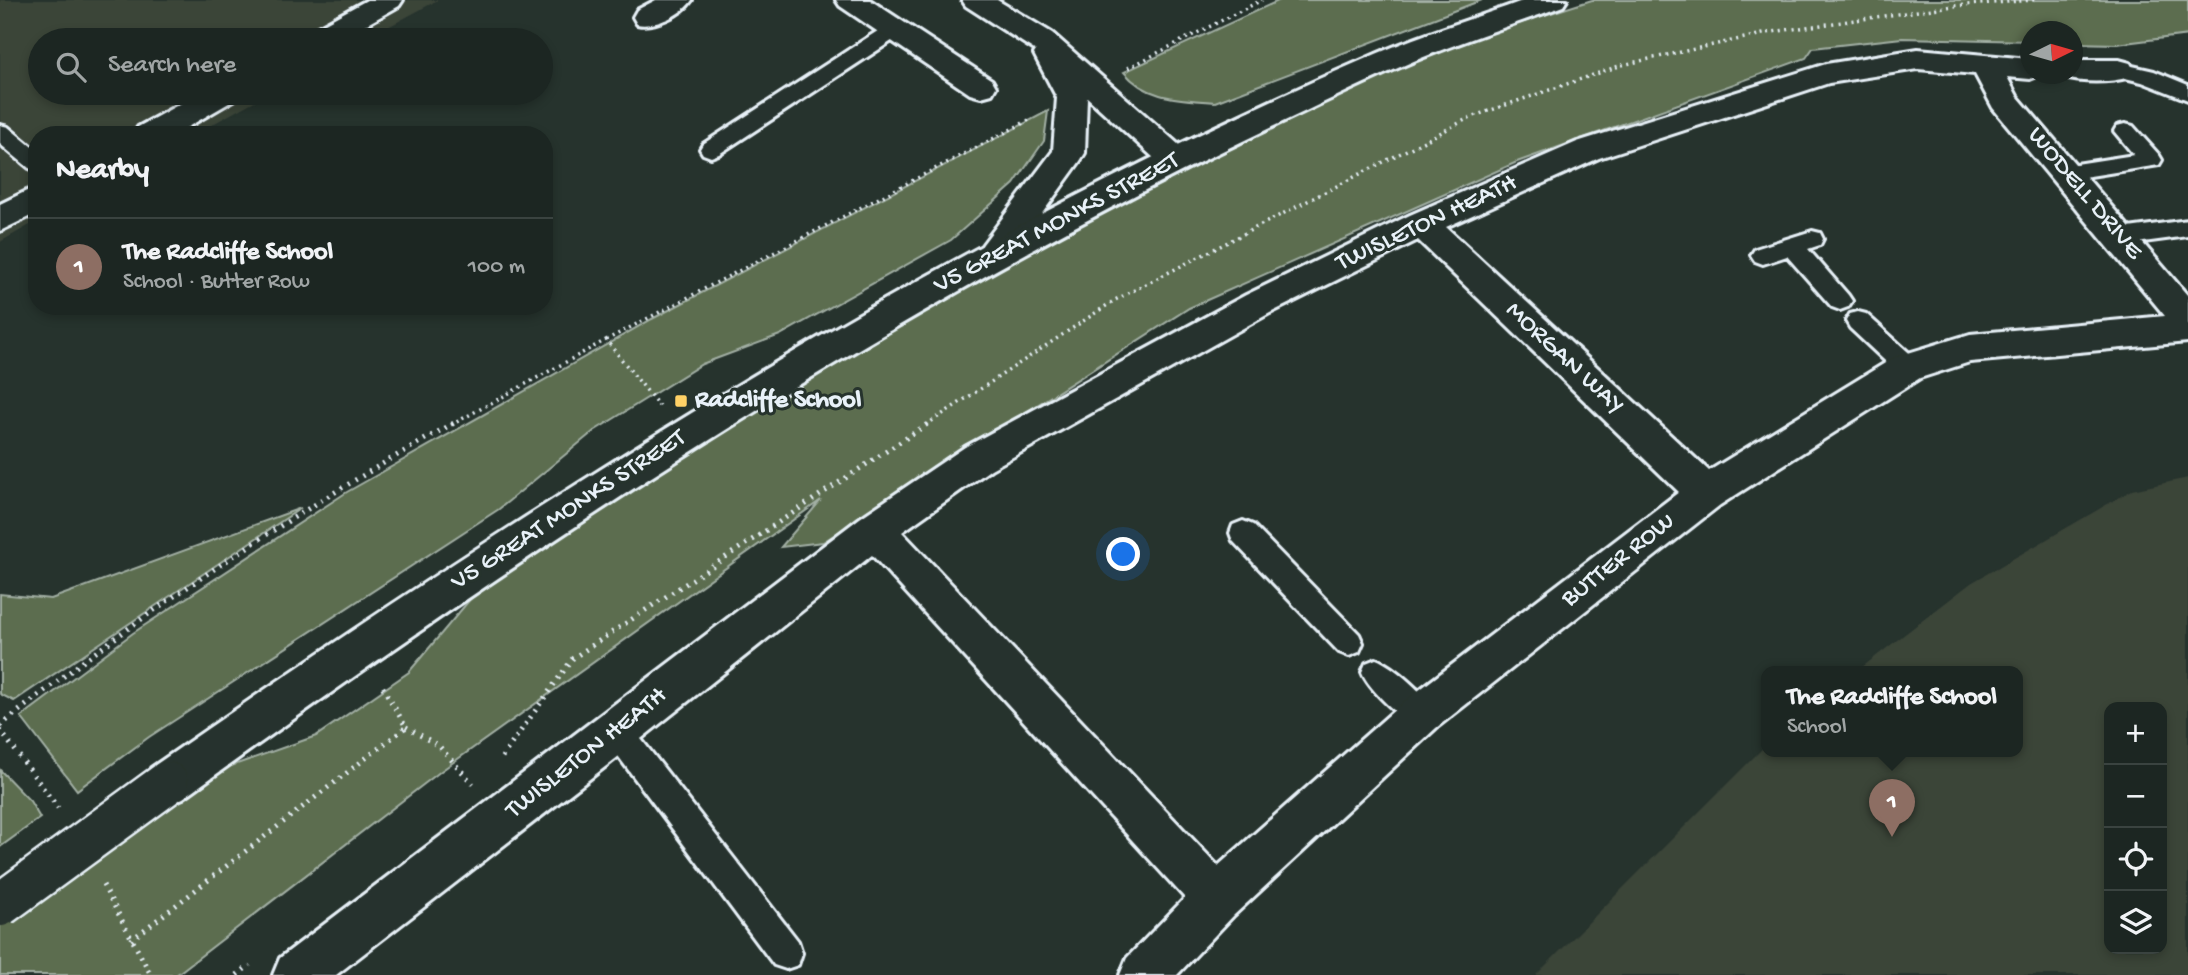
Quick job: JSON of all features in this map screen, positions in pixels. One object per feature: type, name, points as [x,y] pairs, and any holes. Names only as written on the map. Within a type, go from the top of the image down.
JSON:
[{"type":"street","points":[[339,28],[389,0]]},
{"type":"street","points":[[648,17],[678,0]]},
{"type":"street","points":[[850,0],[981,87]]},
{"type":"street","points":[[986,7],[1024,0]]},
{"type":"street","name":"V5 GREAT MONKS STREET","points":[[0,905],[361,646],[682,436],[995,253],[1176,160],[1390,60],[1553,0]]},
{"type":"street","points":[[986,7],[1042,40],[1084,92],[1176,160]]},
{"type":"street","name":"TWISLETON HEATH","points":[[297,975],[617,731],[874,530],[978,458],[1258,304],[1422,224],[1588,150],[1826,74],[1918,59],[2020,68]]},
{"type":"street","name":"WODELL DRIVE","points":[[1986,65],[2004,101],[2188,320]]},
{"type":"street","points":[[2083,70],[2119,70]]},
{"type":"street","points":[[995,253],[1069,153],[1084,92]]},
{"type":"street","points":[[165,126],[202,105]]},
{"type":"street","points":[[0,219],[28,203]]},
{"type":"street","name":"MORGAN WAY","points":[[1422,224],[1706,493]]},
{"type":"street","name":"BUTTER ROW","points":[[1143,975],[1217,898],[1421,714],[1706,493],[1908,367],[1970,348],[2188,328]]},
{"type":"street","points":[[874,530],[1217,898]]},
{"type":"lane","points":[[712,149],[894,30]]},
{"type":"lane","points":[[2119,70],[2147,76],[2188,93]]},
{"type":"lane","points":[[2065,172],[2151,160],[2125,131]]},
{"type":"lane","points":[[0,132],[28,155]]},
{"type":"lane","points":[[2121,237],[2188,228]]},
{"type":"lane","points":[[1763,255],[1802,243],[1840,301]]},
{"type":"lane","points":[[1858,321],[1908,367]]},
{"type":"lane","points":[[1243,533],[1349,643]]},
{"type":"lane","points":[[1376,672],[1421,714]]},
{"type":"lane","points":[[617,731],[786,953]]},
{"type":"path","points":[[0,726],[63,674],[195,581],[346,485],[606,340],[1262,0]]},
{"type":"path","points":[[606,340],[682,436]]},
{"type":"path","points":[[361,646],[406,727],[439,746],[478,790]]},
{"type":"path","points":[[131,940],[406,727]]},
{"type":"shaded area","points":[[0,0],[438,0],[386,28],[28,28],[28,105],[247,105],[209,126],[28,126],[28,226],[0,242]]},
{"type":"shaded area","points":[[2188,478],[2188,975],[1536,975],[1761,750],[1761,757],[2023,757],[2023,666],[1863,666],[1971,583],[2132,490]]},
{"type":"green space","points":[[1280,0],[1482,0],[1215,102],[1177,99],[1154,93],[1133,81],[1124,72]]},
{"type":"green space","points":[[1592,0],[2188,0],[2188,35],[2117,44],[2083,43],[2083,21],[2020,21],[2020,41],[1902,38],[1813,48],[1806,58],[1517,162],[1189,308],[823,542],[781,547],[821,500],[441,771],[176,975],[0,975],[0,924],[186,782],[316,736],[409,672],[498,566],[801,373],[1171,173],[1451,45]]},
{"type":"green space","points":[[1048,111],[1044,141],[1014,184],[951,240],[780,335],[702,364],[594,431],[499,509],[149,737],[77,790],[21,717],[133,633],[347,492],[652,319]]},
{"type":"green space","points":[[301,508],[14,701],[0,694],[0,594],[51,599]]},
{"type":"green space","points":[[0,770],[30,801],[40,818],[0,847]]},
{"type":"place","name":"Radcliffe School","points":[[681,401]]},
{"type":"place","name":"The Radcliffe School","points":[[1892,837]]}]
